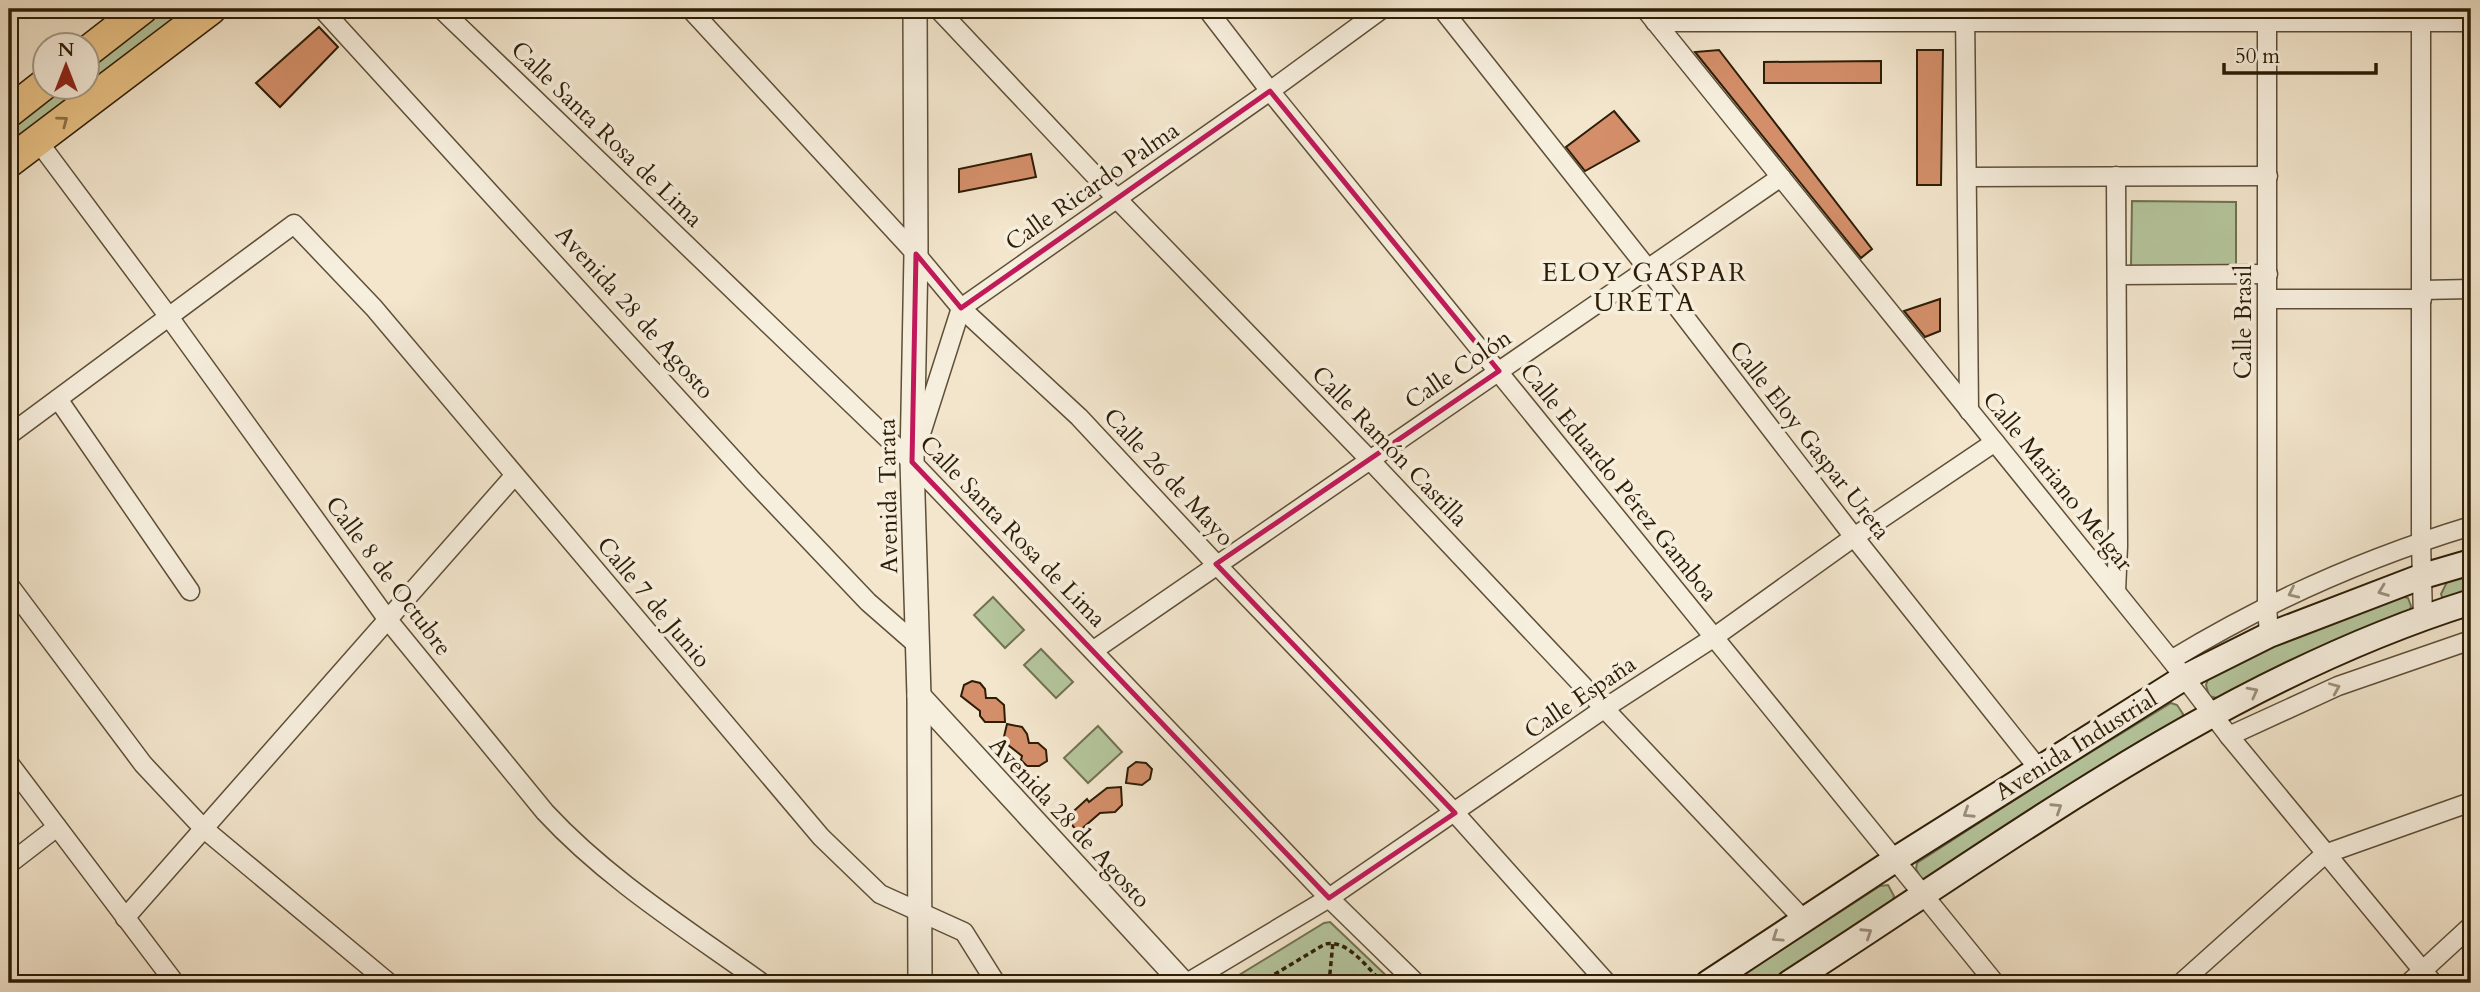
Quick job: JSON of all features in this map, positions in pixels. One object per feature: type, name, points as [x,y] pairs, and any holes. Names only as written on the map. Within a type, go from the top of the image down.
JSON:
[{"type":"highway","points":[[102,40],[142,9]]},
{"type":"highway","points":[[9,162],[211,9]]},
{"type":"highway","points":[[9,112],[32,94]]},
{"type":"main road","name":"Avenida Industrial","points":[[1709,983],[1803,919],[2038,768],[2178,668],[2423,576],[2471,562]]},
{"type":"main road","name":"Avenida Industrial","points":[[1789,983],[2069,801],[2212,714],[2315,661],[2471,602]]},
{"type":"street","name":"Avenida 28 de Agosto","points":[[322,9],[754,482],[868,602],[916,645]]},
{"type":"street","name":"Calle Santa Rosa de Lima","points":[[441,9],[912,462],[1329,898],[1416,983]]},
{"type":"street","name":"Calle 26 de Mayo","points":[[690,9],[916,254],[961,308],[1079,416],[1216,564],[1455,813],[1606,983]]},
{"type":"street","name":"Avenida Tarata","points":[[915,9],[916,254],[912,462],[919,696],[920,983]]},
{"type":"street","name":"Calle Ramón Castilla","points":[[938,9],[1117,199],[1369,459],[1803,919]]},
{"type":"street","name":"Calle Eduardo Pérez Gamboa","points":[[1207,9],[1270,91],[1995,983]]},
{"type":"street","name":"Calle Ricardo Palma","points":[[961,308],[1382,9]]},
{"type":"street","name":"Calle Eloy Gaspar Ureta","points":[[1442,9],[2038,768]]},
{"type":"street","points":[[1650,15],[2421,15],[2471,22]]},
{"type":"street","name":"Calle Mariano Melgar","points":[[1650,15],[2178,668],[2325,855],[2428,977]]},
{"type":"street","points":[[2421,15],[2423,618]]},
{"type":"street","points":[[1965,16],[1969,411]]},
{"type":"street","name":"Calle Brasil","points":[[2267,16],[2269,635]]},
{"type":"street","name":"Calle 8 de Octubre","points":[[37,141],[169,317],[388,620],[570,838],[607,871],[762,983]]},
{"type":"street","points":[[2116,176],[2116,592]]},
{"type":"street","points":[[1967,177],[2268,176]]},
{"type":"street","name":"Calle Colón","points":[[1094,650],[1781,177]]},
{"type":"street","name":"Calle 7 de Junio","points":[[169,317],[294,224],[374,309],[821,836],[880,894],[964,932],[996,983]]},
{"type":"street","points":[[2117,275],[2268,274]]},
{"type":"street","points":[[2268,299],[2422,294],[2471,289]]},
{"type":"street","points":[[912,462],[961,308]]},
{"type":"street","points":[[9,435],[169,317]]},
{"type":"street","points":[[58,399],[190,591]]},
{"type":"street","name":"Calle España","points":[[1185,983],[1329,898],[1605,708],[1713,638],[1854,537],[1995,442]]},
{"type":"street","points":[[125,918],[514,476]]},
{"type":"street","points":[[2178,668],[2267,606],[2330,576],[2421,541],[2471,526]]},
{"type":"street","points":[[9,585],[143,764],[203,828],[389,983]]},
{"type":"street","points":[[2229,736],[2338,687],[2471,640]]},
{"type":"street","name":"Avenida 28 de Agosto","points":[[919,696],[1185,983]]},
{"type":"street","points":[[9,762],[173,983]]},
{"type":"street","points":[[2180,983],[2325,855],[2471,802]]},
{"type":"street","points":[[9,864],[57,827]]},
{"type":"street","points":[[2409,983],[2428,977],[2471,926]]},
{"type":"path","points":[[1260,983],[1325,944],[1334,942],[1345,946],[1383,983]]},
{"type":"path","points":[[1329,983],[1334,942]]},
{"type":"highlighted area","points":[[1270,91],[1499,371],[1216,564],[1455,813],[1329,898],[912,462],[916,254],[961,308]]},
{"type":"green space","points":[[157,9],[187,9],[102,75],[102,52]]},
{"type":"green space","points":[[37,102],[68,102],[9,147],[9,124]]},
{"type":"green space","points":[[2132,201],[2236,202],[2236,266],[2131,266]]},
{"type":"green space","points":[[2471,575],[2471,597],[2444,602],[2441,594],[2447,582]]},
{"type":"green space","points":[[2401,596],[2408,598],[2411,606],[2409,614],[2220,699],[2209,696],[2206,685],[2209,676],[2301,633]]},
{"type":"green space","points":[[993,597],[1024,630],[1005,648],[974,615]]},
{"type":"green space","points":[[1041,649],[1073,682],[1056,698],[1024,665]]},
{"type":"green space","points":[[2171,703],[2177,705],[2183,714],[2182,720],[1922,881],[1916,869],[1917,863]]},
{"type":"green space","points":[[1098,726],[1122,752],[1088,783],[1064,758]]},
{"type":"green space","points":[[1888,885],[1894,896],[1892,902],[1771,983],[1730,983],[1880,886]]},
{"type":"green space","points":[[1330,922],[1394,983],[1226,983],[1324,923]]},
{"type":"building","points":[[319,27],[338,47],[280,107],[256,83]]},
{"type":"building","points":[[1719,50],[1872,249],[1861,258],[1695,52]]},
{"type":"building","points":[[1917,50],[1943,50],[1941,185],[1917,185]]},
{"type":"building","points":[[1881,61],[1881,83],[1764,83],[1764,62]]},
{"type":"building","points":[[1614,111],[1639,141],[1585,171],[1566,147]]},
{"type":"building","points":[[1031,154],[1036,177],[959,192],[959,169]]},
{"type":"building","points":[[1940,299],[1940,331],[1925,337],[1904,311]]},
{"type":"building","points":[[972,681],[980,683],[985,689],[986,698],[996,698],[1004,705],[1005,722],[985,722],[980,711],[961,696],[964,685]]},
{"type":"building","points":[[1007,724],[1022,727],[1029,743],[1038,743],[1046,750],[1047,761],[1039,766],[1027,766],[1021,760],[1022,756],[1003,741]]},
{"type":"building","points":[[1136,762],[1146,763],[1152,769],[1150,779],[1142,785],[1126,783],[1128,768]]},
{"type":"building","points":[[1121,787],[1122,805],[1115,812],[1100,813],[1078,832],[1066,818],[1087,799],[1089,802],[1107,788]]},
{"type":"district","name":"ELOY GASPAR URETA","points":[[1645,287]]}]
